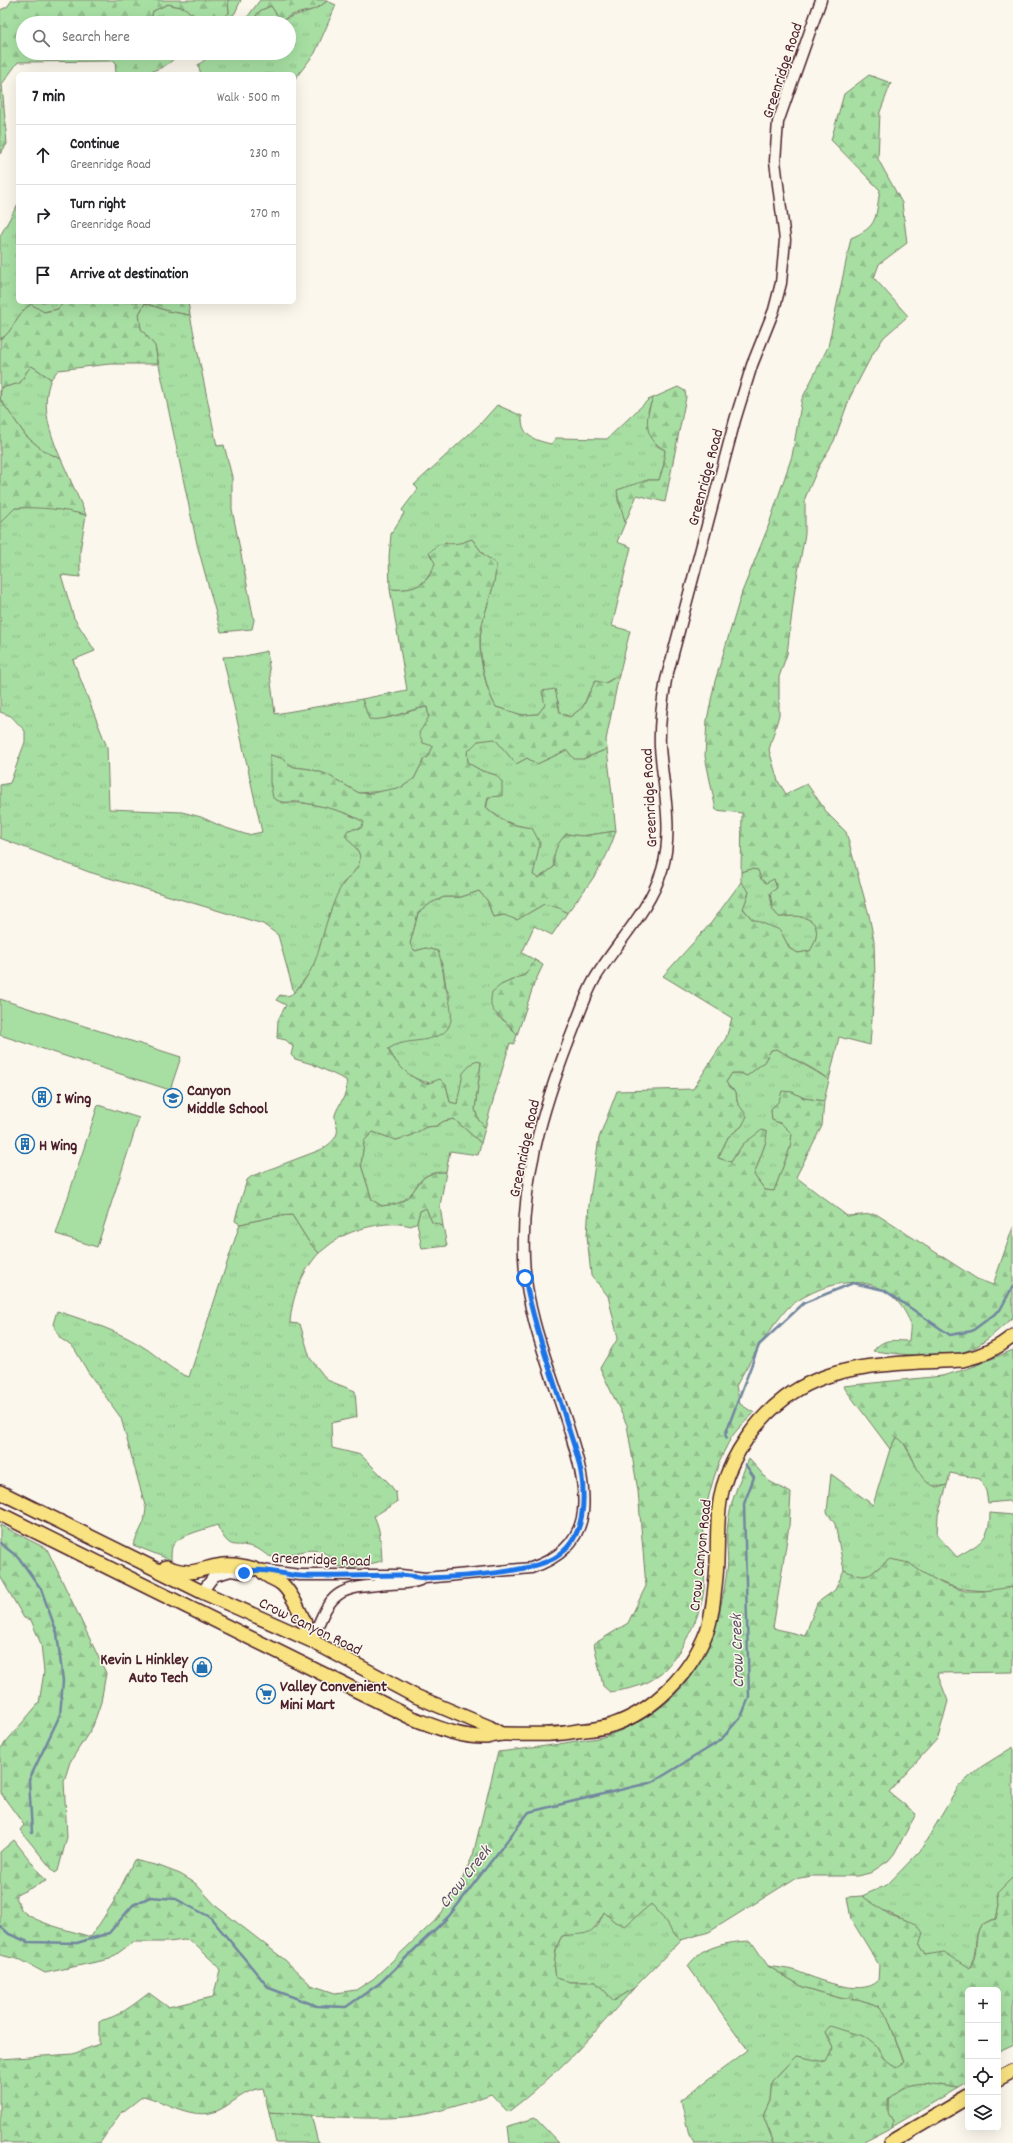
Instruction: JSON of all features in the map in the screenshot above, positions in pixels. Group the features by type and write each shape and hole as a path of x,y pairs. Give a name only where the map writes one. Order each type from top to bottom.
{"main road":[{"name":"Crow Canyon Road","path":"0,1514 396,1710 448,1732 467,1736 487,1737 501,1734 562,1734 611,1726 638,1714 670,1689 699,1647 711,1615 716,1575 718,1511 723,1487 734,1459 750,1434 784,1399 806,1384 846,1370 963,1360 978,1356 1001,1345 1013,1336"},
{"name":"Crow Canyon Road","path":"0,1492 202,1592 312,1642 413,1696 501,1734"},
{"path":"134,1558 182,1572 192,1573 223,1565 258,1570 270,1579 279,1582 286,1589 306,1627 312,1642"},
{"path":"194,1610 202,1592"},
{"path":"362,1668 363,1674 368,1680 388,1691 394,1699 396,1710 404,1705 411,1704 440,1714 469,1719"},
{"path":"1001,2077 1013,2071"},
{"path":"890,2143 965,2099"}],"street":[{"name":"Greenridge Road","path":"202,1592 214,1576 231,1571 244,1573 258,1570 300,1576 401,1575 425,1578 531,1568 547,1563 558,1556 573,1541 582,1514 584,1491 578,1458 536,1326 525,1278 524,1237 532,1164 544,1109 586,999 602,968 647,904 662,870 667,840 660,744 661,707 663,694 735,420 752,365 774,310 781,283 785,240 775,161 778,122 821,0"},
{"name":"Greenridge Road","path":"312,1642 328,1603 344,1590 357,1586 415,1582 425,1578"}],"green space":[{"path":"12,0 228,0 229,13 225,16 194,16 185,8 168,4 153,11 152,16 16,16 16,60 173,60 158,69 147,72 116,72 115,61 18,62 2,84 7,144 0,154 0,10 7,7"},
{"path":"228,0 241,0 232,16 213,16 229,13"},
{"path":"260,0 327,0 317,8 289,16 278,16 271,6 261,10 256,16 248,16"},
{"path":"327,1 336,5 315,53 296,77 296,72 200,72 198,65 205,60 296,60 296,16 293,16 322,5"},
{"path":"168,4 185,8 194,16 152,16 153,11"},
{"path":"271,6 278,16 256,16 261,10"},
{"path":"869,75 891,83 880,112 878,159 902,203 907,243 879,264 874,278 908,316 884,337 872,355 850,397 834,441 818,468 805,498 805,534 795,588 787,654 779,677 779,715 769,750 778,781 786,794 807,784 828,814 846,832 869,915 874,941 875,978 870,1045 839,1037 829,1080 817,1071 777,1049 771,1050 764,1062 747,1076 740,1073 732,1073 726,1082 729,1087 736,1092 737,1102 747,1116 742,1126 728,1137 718,1158 731,1162 743,1144 762,1130 767,1132 766,1141 754,1175 765,1190 774,1191 790,1148 792,1134 782,1124 772,1120 771,1109 779,1101 782,1091 792,1092 804,1098 824,1101 822,1126 796,1177 847,1216 876,1214 977,1279 993,1285 1013,1227 1013,1317 979,1345 966,1351 955,1354 920,1356 873,1351 885,1342 893,1340 909,1341 910,1323 898,1302 886,1292 873,1285 845,1283 830,1286 802,1298 788,1307 761,1344 736,1386 740,1404 754,1413 740,1426 728,1443 713,1480 705,1517 704,1588 702,1600 693,1627 677,1654 668,1666 658,1675 639,1686 610,1692 603,1686 594,1644 628,1623 646,1586 638,1491 627,1425 600,1368 618,1338 608,1296 591,1275 587,1236 589,1204 599,1138 617,1091 693,1089 726,1038 732,1018 663,976 711,923 741,882 749,892 743,909 752,919 780,930 790,949 798,953 810,951 815,940 816,930 815,925 812,922 798,916 779,917 773,910 770,893 777,888 774,879 766,883 761,879 758,870 751,869 741,872 742,813 716,810 705,756 707,720 715,681 742,592 767,530 792,456 802,399 828,347 851,238 867,229 874,220 876,214 880,190 831,140 844,94"},
{"path":"16,208 16,304 31,304 21,313 8,333 0,339 0,236"},
{"path":"31,304 62,304 58,309 43,312"},
{"path":"31,304 44,312 58,309 62,304 144,304 139,314 141,329 155,346 158,364 110,364 58,370 51,379 32,366 27,371 20,383 1,388 0,399 0,339 8,333 21,313"},
{"path":"144,304 148,304 168,311 190,315 217,446 224,445 232,477 232,509 254,620 252,629 221,632 197,544 155,346 141,329 139,314"},
{"path":"148,304 188,304 190,315 168,311"},
{"path":"32,366 51,379 46,399 46,409 53,440 61,459 44,451 26,436 0,399 1,388 20,383 27,371"},
{"path":"678,387 685,391 686,397 665,502 637,495 625,523 617,490 648,480 659,480 664,464 665,450 653,440 649,434 647,420 650,405 653,398"},
{"path":"653,398 648,411 657,446 665,450 664,464 659,480 648,480 618,490 618,501 623,511 625,523 617,542 631,547 612,626 630,631 619,675 589,692 583,707 570,717 560,713 558,701 545,705 538,714 522,715 496,707 483,670 480,639 496,572 496,564 483,554 472,539 458,544 445,542 432,571 421,584 413,588 390,589 389,557 391,534 404,513 402,510 418,489 414,485 481,423 497,405 522,416 522,423 526,433 534,439 551,444 556,438 607,439 648,400"},
{"path":"0,399 26,436 44,451 61,459 86,515 51,509 15,508 0,523"},
{"path":"36,507 62,509 86,515 80,551 80,577 61,575 74,618 95,651 73,660 107,747 109,809 182,812 201,817 223,827 248,835 262,832 223,657 245,656 267,651 275,714 362,699 369,718 376,719 391,717 427,707 434,746 428,757 424,759 414,779 402,787 386,791 359,793 326,774 310,769 294,767 281,758 270,755 281,803 303,803 324,806 345,813 364,822 361,828 349,830 345,835 357,849 360,856 359,864 352,875 343,883 330,913 314,967 294,993 278,935 263,924 89,872 0,838 0,785 10,783 25,742 25,731 11,716 0,712 0,523 15,508"},
{"path":"472,539 483,554 496,564 494,581 481,630 480,648 485,680 496,707 522,715 538,714 545,705 542,691 555,689 560,713 570,717 583,707 595,681 606,683 619,675 606,740 607,749 583,759 574,759 567,750 537,764 527,758 516,764 495,739 478,741 467,752 468,763 482,771 496,775 502,782 502,796 488,797 486,807 507,822 518,826 532,828 540,843 533,875 539,878 554,867 556,849 566,834 582,836 616,831 601,865 567,913 560,908 544,904 517,920 504,915 493,917 487,900 479,891 461,897 444,897 431,903 418,913 410,944 415,951 426,948 438,951 450,1007 451,1021 448,1028 443,1033 435,1037 405,1042 388,1049 395,1061 414,1078 426,1084 440,1079 446,1085 450,1102 457,1104 463,1073 474,1061 481,1062 475,1109 478,1119 485,1128 481,1143 454,1119 444,1121 436,1126 426,1127 410,1136 396,1140 373,1132 364,1141 361,1165 372,1200 382,1206 399,1203 408,1197 423,1178 428,1175 446,1172 440,1206 443,1226 432,1222 426,1208 420,1211 417,1222 411,1226 403,1224 384,1224 365,1228 339,1238 319,1253 309,1242 292,1215 277,1216 240,1224 235,1221 247,1180 252,1176 320,1150 327,1146 335,1138 337,1133 335,1115 345,1094 347,1085 346,1080 312,1064 295,1059 291,1055 293,1047 286,1040 277,1038 278,1020 286,1005 276,1000 280,995 286,996 294,993 307,977 312,968 336,897 342,886 357,869 360,862 360,855 345,835 348,830 361,828 364,822 349,814 333,809 299,802 283,802 273,798 270,782 270,755 281,758 294,767 310,769 326,774 359,793 372,793 402,787 414,779 424,759 428,757 433,746 423,743 419,733 429,717 427,707 383,719 369,719 362,699 407,690 390,589 412,588 424,582 429,577 435,563 429,553 440,544 461,543"},
{"path":"495,738 516,764 527,758 537,764 567,750 583,759 607,749 616,831 582,836 566,834 553,858 554,867 539,878 533,876 535,861 532,828 507,822 486,807 496,775 482,771 468,763 467,752 478,741"},
{"path":"751,869 759,870 761,879 774,879 777,888 770,893 773,910 779,917 801,917 807,919 815,925 816,935 810,951 798,953 790,949 780,931 752,919 743,908 749,892 741,882 741,872"},
{"path":"479,891 487,900 493,917 527,914 544,904 560,908 567,913 552,935 534,926 522,953 535,960 526,974 501,985 497,1016 506,1022 517,1035 514,1044 510,1043 485,1128 478,1119 475,1109 481,1062 460,1092 457,1104 450,1102 446,1085 418,1080 411,1076 399,1065 388,1048 402,1041 420,1040 450,997 446,987 442,961 426,948 415,951 410,944 418,913 431,903 444,897 461,897"},
{"path":"535,960 543,965 534,984 517,1035 492,1008 492,992 501,985 526,974"},
{"path":"0,999 181,1057 170,1090 0,1035"},
{"path":"777,1049 829,1080 824,1101 804,1098 792,1092 771,1109 772,1120 782,1124 792,1134 790,1148 774,1191 765,1190 754,1175 766,1141 743,1144 731,1162 718,1158 728,1137 742,1126 742,1110 737,1102 736,1092 729,1087 726,1082 732,1073 740,1073 747,1076 764,1062 771,1050"},
{"path":"98,1105 139,1118 97,1247 56,1234"},
{"path":"454,1119 481,1143 478,1155 450,1151 446,1172 435,1173 423,1178 408,1197 401,1202 382,1206 372,1200 361,1165 364,1141 373,1132 396,1140 410,1136 426,1127 436,1126 444,1121"},
{"path":"426,1208 432,1222 443,1226 447,1246 422,1249 417,1222 420,1211"},
{"path":"292,1215 309,1242 319,1253 307,1269 298,1286 290,1323 300,1324 310,1358 327,1380 355,1391 357,1417 331,1423 332,1448 361,1455 389,1483 396,1493 397,1502 374,1516 381,1543 382,1561 353,1568 336,1566 326,1554 314,1550 272,1557 250,1546 230,1544 222,1535 217,1525 179,1539 172,1547 171,1560 133,1545 144,1522 146,1509 121,1418 88,1372 74,1348 60,1338 53,1324 57,1311 127,1338 148,1350 183,1375 189,1377 240,1224 277,1216"},
{"path":"1013,1350 1013,1504 1008,1501 988,1503 986,1491 980,1479 950,1473 947,1485 936,1486 928,1483 922,1477 903,1442 896,1437 890,1449 843,1386 942,1376 967,1369"},
{"path":"896,1437 902,1440 923,1478 937,1488 947,1485 938,1515 937,1535 957,1557 977,1545 985,1536 988,1530 990,1513 1013,1515 1013,1587 985,1591 958,1588 933,1579 909,1563 879,1567 870,1575 858,1577 844,1570 835,1524 827,1512 831,1474 873,1505 890,1449"},
{"path":"749,1459 769,1481 791,1493 789,1526 773,1628 805,1636 817,1603 835,1590 844,1570 860,1576 865,1576 869,1575 890,1559 909,1563 943,1584 965,1591 984,1591 1013,1587 1013,1672 937,1673 948,1701 938,1738 889,1792 916,1814 894,1854 888,1861 870,1873 857,1876 812,1876 794,1879 709,1932 681,1940 651,1904 625,1926 615,1922 604,1912 595,1927 588,1933 562,1936 557,1946 555,1956 556,1978 570,1982 596,1982 614,2001 634,1988 559,2069 508,2112 491,2094 442,2110 408,2117 348,2118 269,2112 263,2088 250,2091 217,2111 198,2114 143,2096 120,2114 100,2143 0,2143 0,2059 73,2054 99,2044 99,2021 119,2014 149,1993 168,2007 213,1997 220,1971 218,1966 191,1941 184,1940 169,1942 133,1942 110,1959 45,1973 21,1960 0,1955 0,1852 14,1840 46,1881 16,1895 21,1909 26,1914 43,1922 91,1937 113,1903 134,1860 159,1866 180,1874 195,1883 217,1907 285,1960 311,1985 335,1993 356,1990 373,1979 439,1917 460,1884 473,1855 498,1752 603,1737 631,1725 656,1711 676,1694 692,1674 705,1652 715,1627 722,1600 727,1570 729,1514 737,1486"},
{"path":"0,1525 47,1549 106,1673 101,1702 93,1726 70,1762 64,1781 67,1837 58,1871 55,1873 20,1830 24,1825 0,1792 0,1749 39,1703 44,1672 41,1644 31,1620 24,1618 0,1576"},
{"path":"1013,1747 1013,1877 998,1892 999,1906 996,1919 987,1922 977,1933 972,1962 968,1969 925,1955 902,1919 878,1908 862,1896 887,1885 920,1851 959,1786 981,1767"},
{"path":"1013,1877 1013,2044 1001,2050 1001,1987 965,1987 965,2084 958,2088 921,2083 913,2084 897,2092 888,2099 888,2113 893,2121 892,2127 861,2143 774,2143 763,2115 770,2100 772,2081 796,2056 826,2062 833,2048 825,2032 830,2026 865,2037 876,2046 883,2058 896,2067 904,2062 888,2018 878,2006 858,1999 840,1998 803,1987 768,1966 793,1970 826,1982 850,1987 861,1988 870,1986 878,1981 879,1965 851,1919 847,1897 862,1896 890,1915 917,1924 923,1933 919,1945 925,1955 944,1952 969,1968 973,1961 976,1939 981,1927 987,1922 996,1919 999,1906 998,1892"},
{"path":"651,1904 681,1940 634,1988 614,2001 596,1982 570,1982 556,1978 555,1956 557,1946 562,1936 597,1927 604,1912 615,1922"},
{"path":"751,1941 768,1966 803,1987 840,1998 858,1999 878,2006 888,2018 904,2063 896,2068 883,2058 876,2046 825,2032 833,2048 826,2063 796,2056 772,2081 770,2100 763,2115 774,2143 694,2143 689,2135 681,2100 748,2050 688,1966 701,1954 716,1946"},
{"path":"920,2082 958,2088 892,2127 893,2121 888,2113 888,2099 901,2088"},
{"path":"269,2112 311,2114 318,2143 276,2143"},
{"path":"535,2118 559,2143 510,2143 508,2126"}],"waterway":[{"name":"Crow Creek","path":"727,1438 725,1435 759,1345 804,1303 853,1283 884,1290 950,1335 972,1331 1000,1310 1013,1286"},
{"name":"Crow Creek","path":"0,1926 9,1934 28,1942 77,1943 109,1933 133,1905 150,1897 176,1899 210,1917 269,1988 317,2006 346,2007 380,1983 449,1916 529,1812 653,1782 720,1741 742,1715 749,1697 744,1504 754,1477 745,1464"},
{"name":"Crow Creek","path":"0,1543 19,1558 41,1589 57,1633 63,1681 60,1715 29,1780 32,1833"}],"place":[{"name":"I Wing","path":"42,1097"},
{"name":"Canyon Middle School","path":"173,1098"},
{"name":"H Wing","path":"25,1144"},
{"name":"Kevin L Hinkley Auto Tech","path":"202,1667"},
{"name":"Valley Convenient Mini Mart","path":"266,1694"}],"route":[{"path":"244,1573 254,1569 300,1576 401,1575 425,1578 457,1576 531,1568 547,1563 566,1549 573,1541 581,1521 584,1491 578,1458 536,1326 525,1278"}]}
